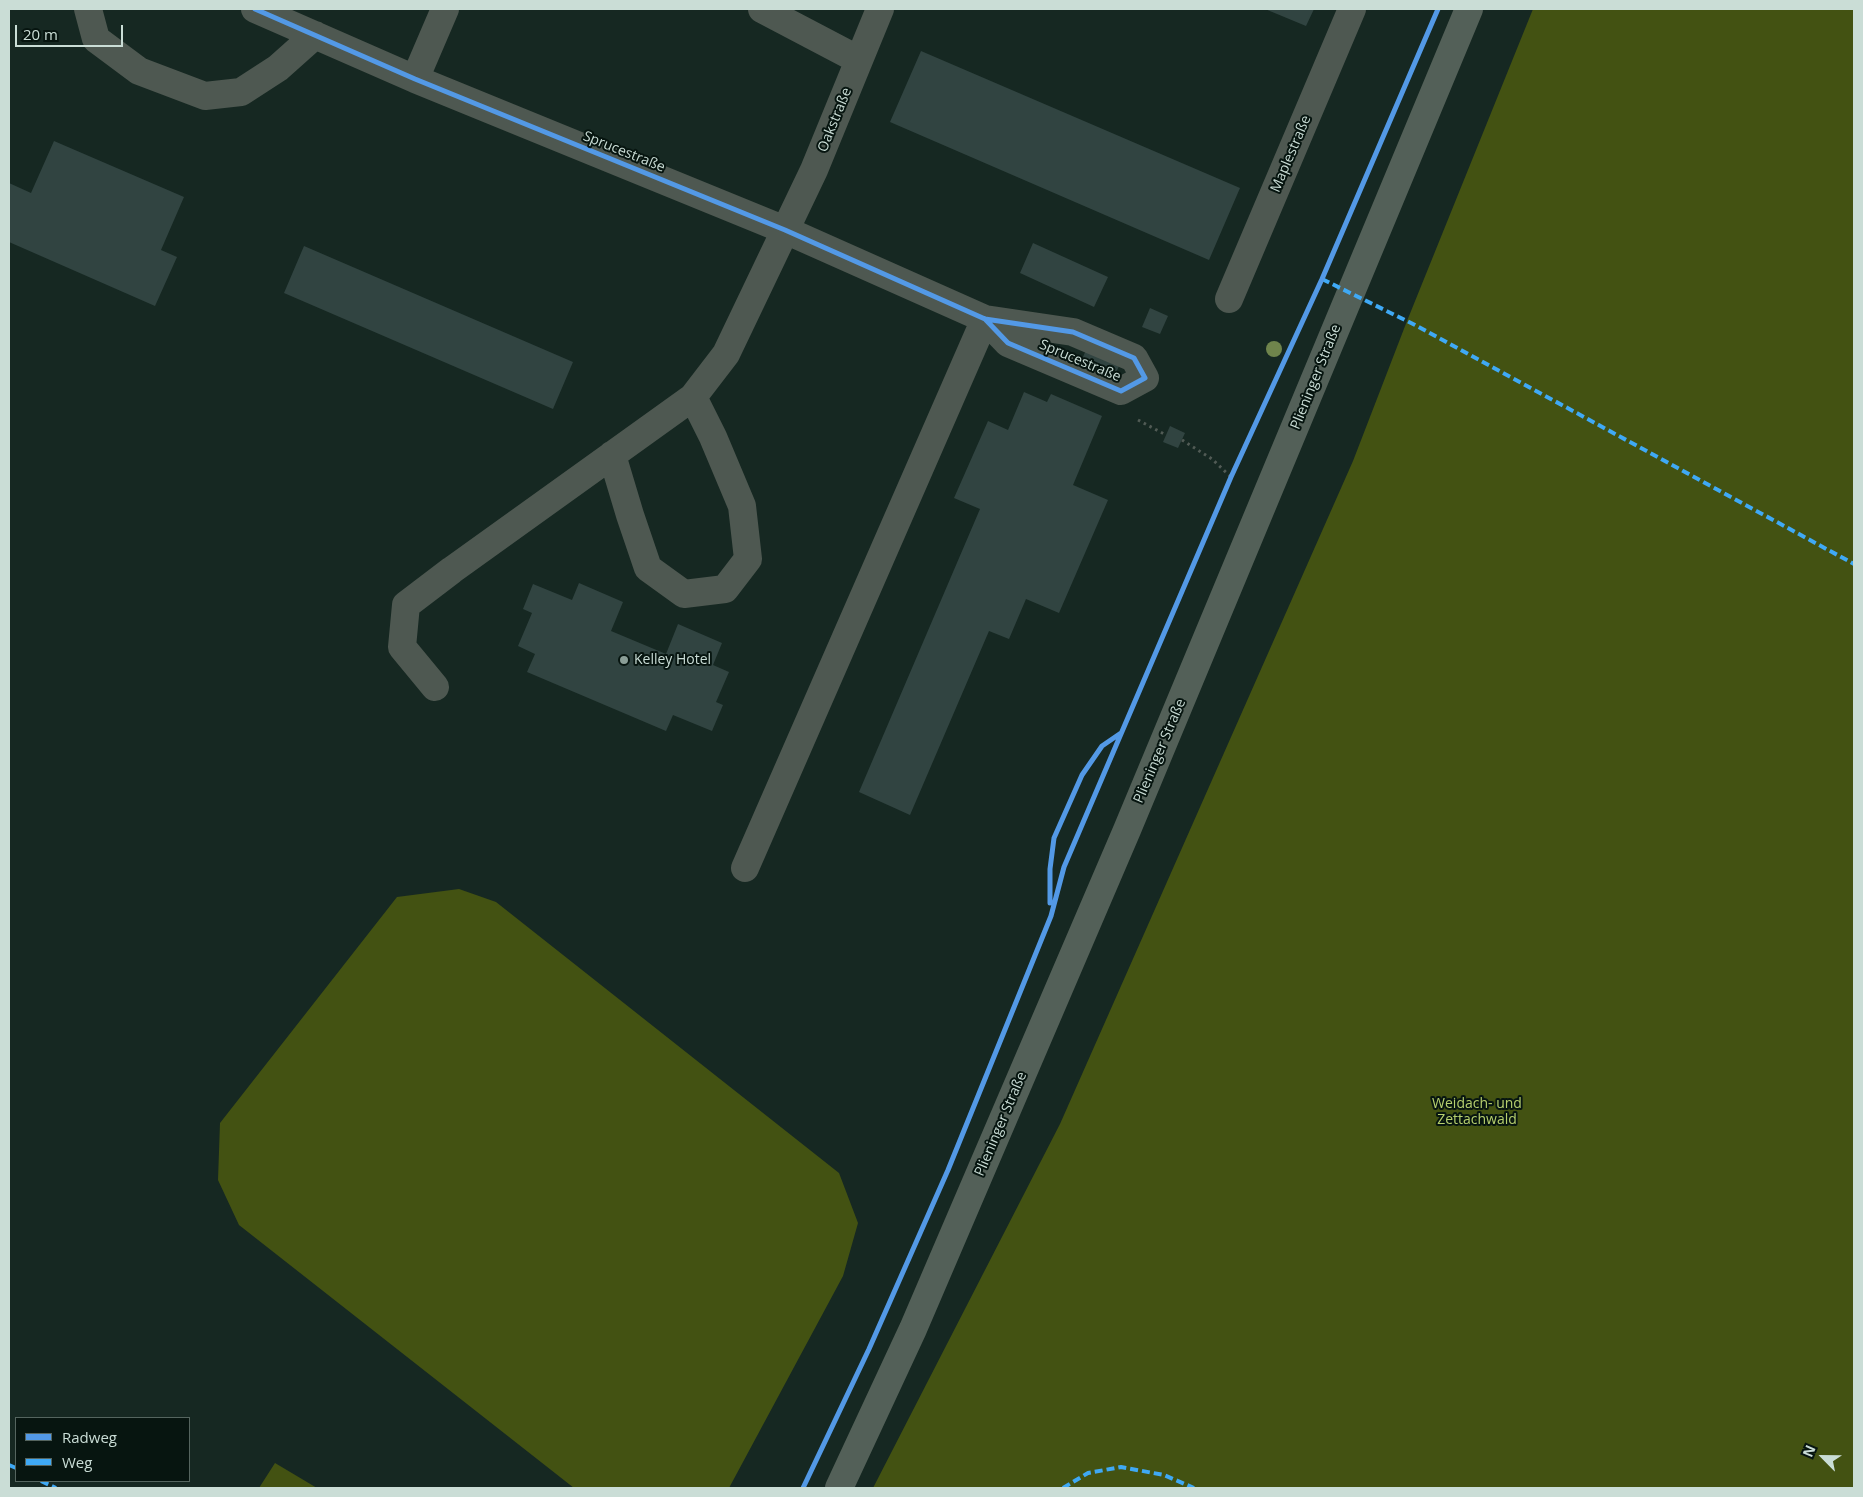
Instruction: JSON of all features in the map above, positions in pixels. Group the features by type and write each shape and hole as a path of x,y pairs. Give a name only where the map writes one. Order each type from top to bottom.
{"main road":[{"name":"Plieninger Straße","path":"839,1488 913,1329 1127,830 1469,9"}],"street":[{"path":"88,9 96,39 125,61 140,71 205,96 242,92 278,68 315,35"},
{"name":"Sprucestraße","path":"255,9 415,79 785,230 984,318 1073,332 1134,358 1145,378 1121,391 1008,343 984,318"},
{"path":"415,79 445,9"},
{"path":"762,9 859,60"},
{"name":"Oakstraße","path":"435,687 402,647 406,605 693,397 726,354 814,170 880,9"},
{"name":"Maplestraße","path":"1229,300 1352,9"},
{"path":"746,868 984,318"},
{"path":"612,455 648,568 684,594 724,589 748,559 742,506 713,437 693,397"}],"path":[{"path":"1182,440 1212,459 1231,477"}],"green space":[{"name":"Weidach- und Zettachwald","path":"1533,9 1854,9 1854,1488 873,1488 1060,1124 1353,461 1407,321"},
{"path":"459,889 496,902 839,1173 858,1223 843,1276 729,1488 574,1488 239,1225 218,1180 220,1123 397,897"},
{"path":"275,1463 317,1488 259,1488"}],"building":[{"path":"1265,9 1314,9 1306,26"},
{"path":"921,51 1240,188 1209,260 890,122"},
{"path":"54,141 184,197 161,250 177,257 155,306 9,242 9,183 31,193"},
{"path":"1033,243 1108,277 1094,307 1020,273"},
{"path":"304,246 573,362 553,409 284,293"},
{"path":"1150,308 1168,316 1160,334 1142,327"},
{"path":"1086,350 1120,364 1113,379 1080,364"},
{"path":"1024,392 1047,402 1051,394 1102,416 1073,485 1108,500 1059,613 1026,599 1009,639 989,631 910,815 859,792 980,509 954,498 988,421 1008,430"},
{"path":"1170,426 1185,433 1178,448 1163,442"},
{"name":"Kelley Hotel","path":"579,583 623,602 611,631 666,654 678,624 722,643 713,665 729,672 716,702 723,705 712,731 673,715 666,731 527,672 535,654 518,646 532,613 523,609 533,584 572,600"}],"marked path":[{"path":"1322,279 1415,325 1854,564"},
{"path":"9,1465 15,1468"},
{"path":"1063,1488 1088,1473 1121,1467 1164,1475 1194,1488"},
{"path":"43,1482 56,1488"}],"cycle path":[{"path":"255,9 415,79 785,230 985,319 1073,332 1134,358 1145,378 1121,391 1008,343 985,319"},
{"path":"803,1488 869,1349 948,1170 1051,916 1064,867 1231,477 1322,279 1438,9"},
{"path":"1050,903 1050,869 1054,838 1082,775 1102,746 1121,733"}],"place":[{"name":"Kelley Hotel","path":"624,660"}]}
